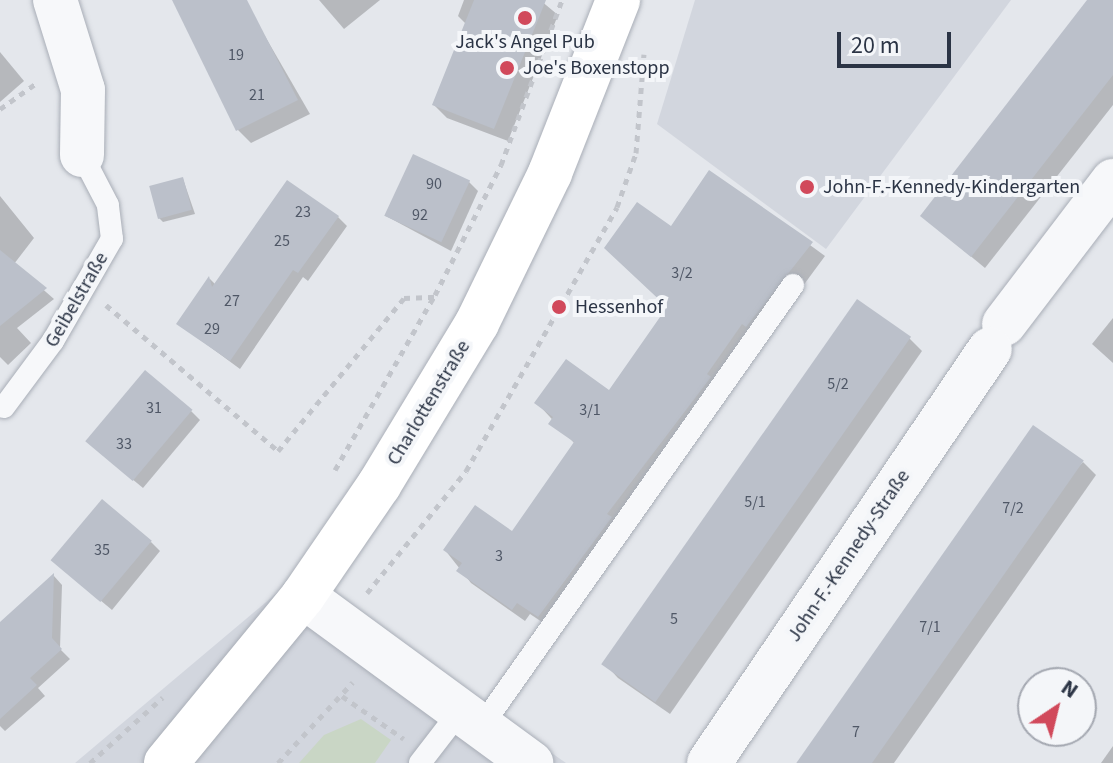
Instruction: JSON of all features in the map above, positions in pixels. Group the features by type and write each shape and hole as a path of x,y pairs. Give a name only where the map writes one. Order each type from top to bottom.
{"main road":[{"name":"Charlottenstraße","path":"166,763 303,596 379,485 477,323 550,173 618,0"}],"street":[{"name":"Geibelstraße","path":"55,0 83,90 82,155"},
{"name":"John-F.-Kennedy-Straße","path":"709,763 997,337 1113,181"},
{"path":"303,596 531,763"}],"lane":[{"name":"Geibelstraße","path":"4,407 86,290 112,239 113,222 82,155"},
{"path":"423,759 471,719 793,285"}],"path":[{"path":"329,479 435,295 501,165 562,0"},
{"path":"339,622 399,559 466,471 617,207 636,153 644,46"},
{"path":"86,290 278,451 404,298 435,295 477,323"},
{"path":"278,763 342,696 378,651"},
{"path":"90,763 172,689"},
{"path":"342,696 423,759"}],"shaded area":[{"name":"John-F.-Kennedy-Kindergarten","path":"695,0 1011,0 826,249 657,124"},
{"path":"297,576 566,763 75,763"}],"green space":[{"path":"361,719 391,740 375,763 299,763 324,735"}],"building":[{"path":"172,0 247,0 298,100 236,131"},
{"path":"474,0 546,0 494,129 432,105"},
{"path":"1087,0 1113,0 1113,75 971,257 920,216"},
{"path":"413,154 470,181 441,242 384,216"},
{"path":"709,170 813,242 746,327 742,324 707,374 711,377 607,514 612,517 538,617 517,603 512,610 456,571 462,563 443,550 475,505 512,531 574,442 548,424 553,417 534,403 566,359 609,390 667,307 604,248 637,202 671,226"},
{"path":"183,177 192,210 158,219 149,186"},
{"path":"287,180 339,216 298,273 293,270 230,361 176,324 209,276 212,287"},
{"path":"0,250 47,288 0,326"},
{"path":"857,299 911,337 655,702 601,664"},
{"path":"145,370 192,410 133,481 85,441"},
{"path":"1033,425 1084,461 872,763 796,763"},
{"path":"102,499 152,541 100,602 51,560"},
{"path":"54,573 52,638 62,649 30,678 37,685 0,719 0,622"}],"place":[{"name":"Jack's Angel Pub","path":"525,18"},
{"name":"Joe's Boxenstopp","path":"507,68"},
{"name":"John-F.-Kennedy-Kindergarten","path":"807,187"},
{"name":"Hessenhof","path":"559,307"}]}
